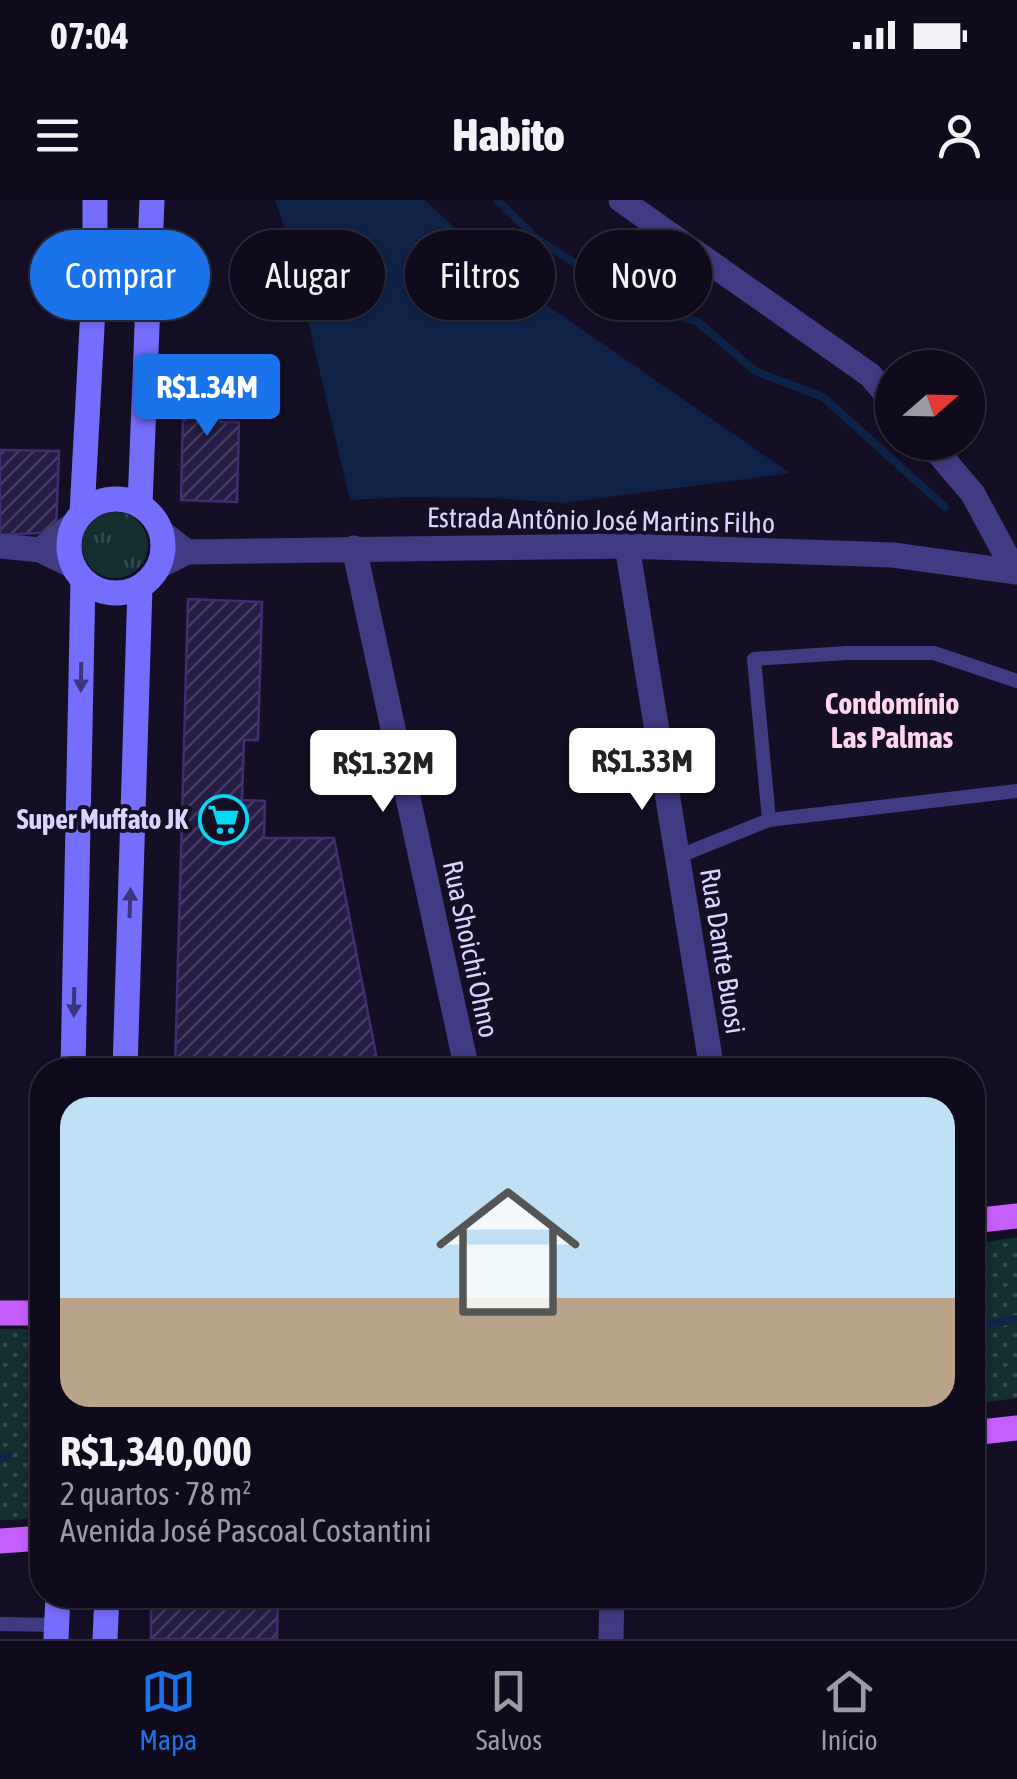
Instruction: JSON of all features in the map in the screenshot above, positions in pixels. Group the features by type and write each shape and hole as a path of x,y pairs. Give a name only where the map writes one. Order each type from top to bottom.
{"main road":[{"path":"78,518 94,504 110,498 140,505 154,517 161,532 162,555 151,578 140,588 125,593 95,589 78,573 69,552 69,537 78,518 95,271 95,200"},
{"path":"140,505 152,200"},
{"path":"72,1058 78,573"},
{"path":"125,1058 140,588"},
{"path":"985,1220 1017,1216"},
{"path":"0,1313 30,1313"},
{"path":"985,1432 1017,1428"},
{"path":"0,1541 30,1539"},
{"path":"105,1639 106,1608"}],"street":[{"path":"620,200 875,381"},
{"path":"944,460 973,494 1016,571"},
{"path":"40,550 78,518"},
{"path":"161,532 187,552"},
{"path":"0,546 40,550 78,573"},
{"name":"Estrada Antônio José Martins Filho","path":"159,566 187,552 626,546 893,555 1016,571"},
{"name":"Rua Dante Buosi","path":"626,546 710,1058"},
{"name":"Rua Shoichi Ohno","path":"354,548 464,1058"},
{"path":"611,1639 612,1608"}],"lane":[{"path":"769,820 754,659 934,653 1017,681"},
{"path":"677,857 769,820 1017,790"},
{"path":"0,1624 56,1632"}],"green space":[{"path":"115,512 139,521 148,545 139,569 115,578 91,569 82,545 91,521"},
{"path":"1017,1237 1017,1398 985,1402 985,1242"},
{"path":"0,1329 30,1329 30,1519 0,1520"}],"water":[{"path":"275,200 425,200 457,230 405,230 405,320 555,320 555,311 790,473 563,503 492,498 350,500 308,320 385,320 385,230 285,230"}],"building":[{"path":"193,357 217,357 220,422 239,422 237,502 181,500 184,370 193,370"},
{"path":"0,450 59,451 56,532 0,535"},
{"name":"Super Muffato JK","path":"188,599 262,602 258,740 244,740 242,800 265,801 264,838 334,838 377,1058 175,1058"},
{"path":"151,1608 278,1608 277,1639 151,1639"}],"waterway":[{"path":"497,200 536,238 636,303 698,322 755,371 823,397 945,507"},
{"path":"985,1325 1017,1319"},
{"path":"0,1457 7,1456"}],"place":[{"name":"Super Muffato JK","path":"223,819"}],"district":[{"name":"Condomínio Las Palmas","path":"892,721"}]}
